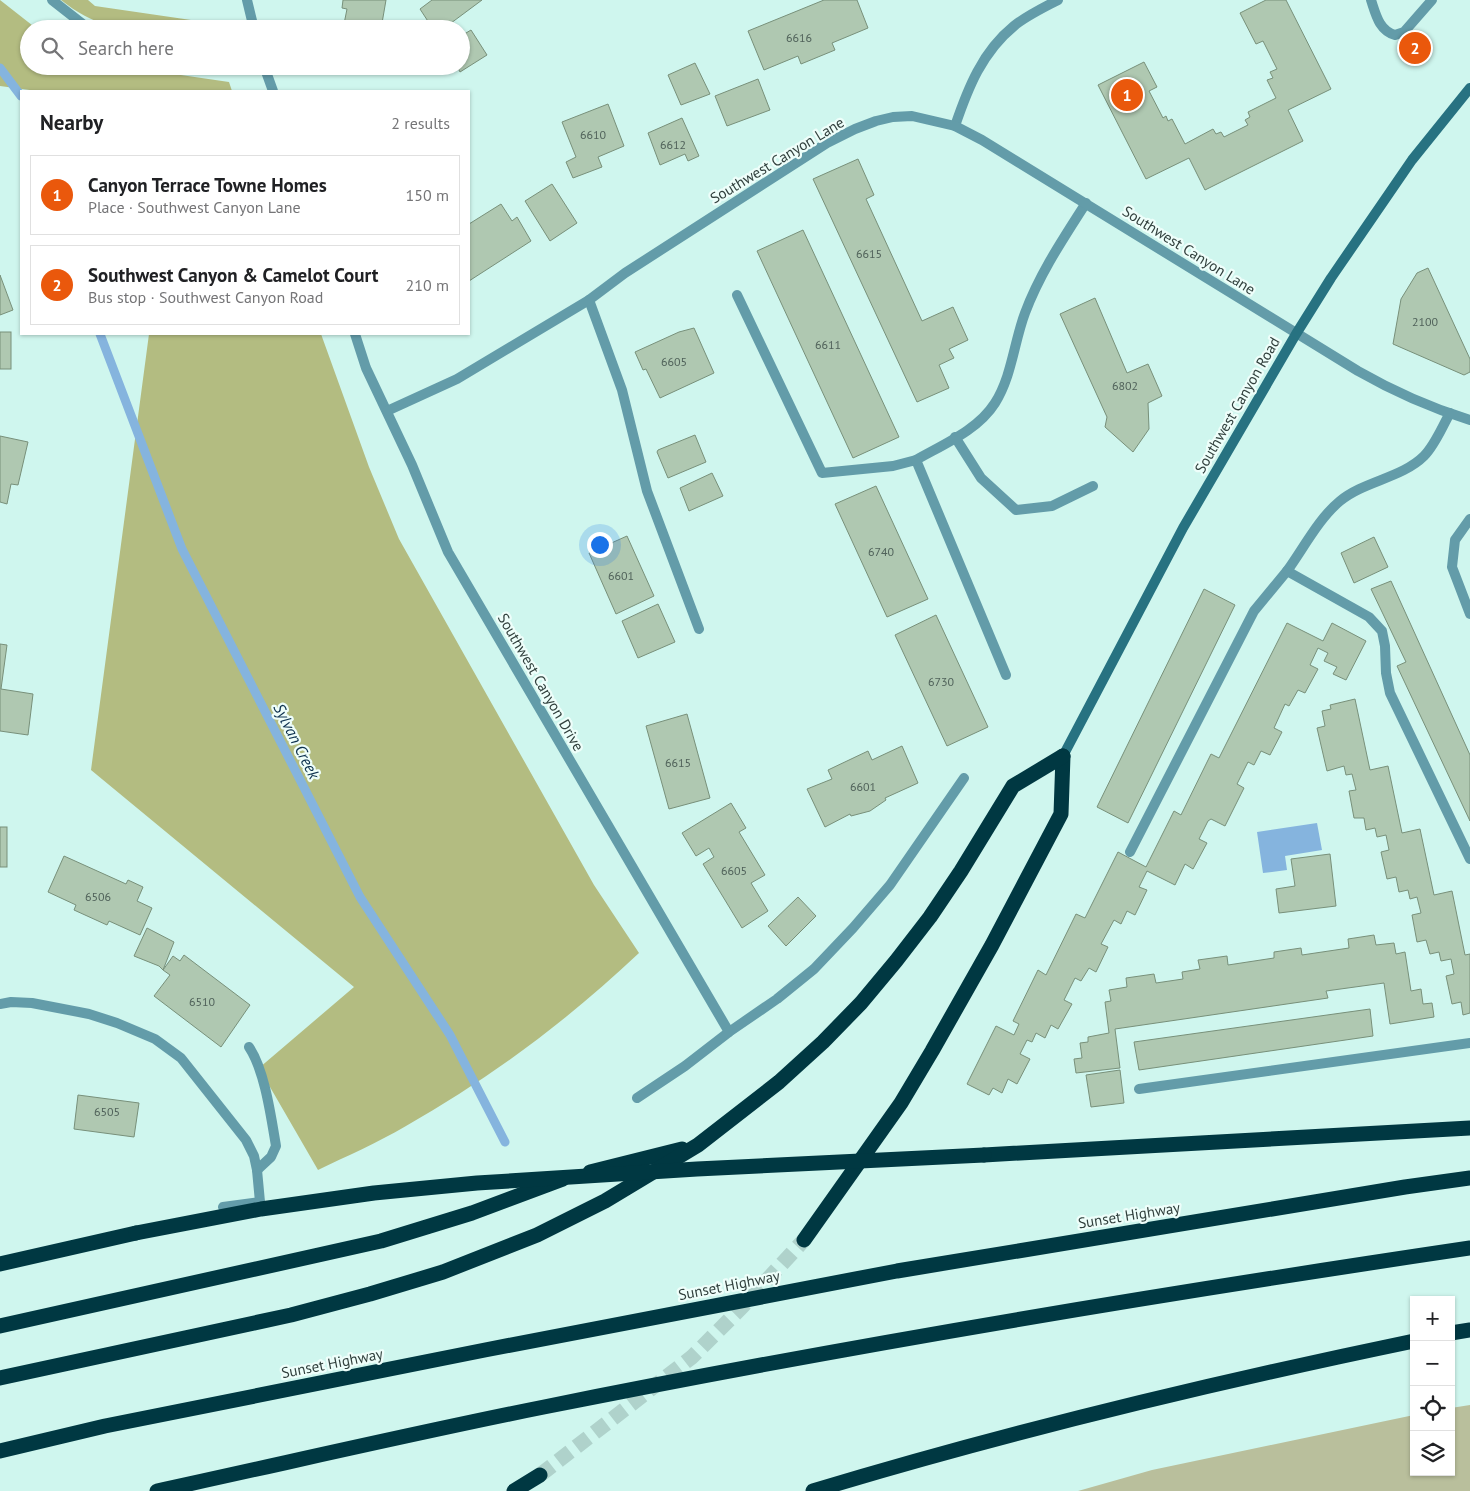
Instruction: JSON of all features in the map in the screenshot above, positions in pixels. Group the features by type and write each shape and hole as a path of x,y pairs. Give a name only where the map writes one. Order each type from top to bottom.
{"highway":[{"path":"0,1378 291,1315 370,1294 443,1272 537,1234 605,1201 698,1145 779,1082 822,1042 896,962 930,917 1013,786 1062,756"},
{"path":"804,1240 901,1103 992,945 1060,814 1062,756"},
{"path":"0,1264 136,1233 261,1209 374,1193 477,1183 1470,1128"},
{"path":"0,1326 381,1240 472,1214 570,1177 698,1145"},
{"name":"Sunset Highway","path":"0,1451 106,1426 310,1385 898,1271 1470,1178"},
{"path":"157,1491 543,1407 870,1345 1267,1278 1470,1248"},
{"path":"1455,1333 1470,1330"},
{"path":"813,1491 1071,1420 1296,1366 1410,1342"},
{"path":"514,1491 540,1475"}],"main road":[{"name":"Southwest Canyon Road","path":"1062,756 1183,528 1296,334 1331,278 1412,160 1470,88"}],"street":[{"path":"52,0 78,20"},
{"path":"247,0 252,20"},
{"path":"955,126 974,76 999,40 1015,25 1058,0"},
{"path":"1371,0 1377,20 1387,33 1395,35 1404,32 1432,0"},
{"path":"267,75 273,90"},
{"name":"Southwest Canyon Lane","path":"386,411 457,379 589,300 625,273 827,143 876,121 912,116 955,126 982,140 1364,375 1470,420"},
{"path":"737,295 822,473 893,466 916,460 974,426 995,402 1008,372 1025,313 1049,262 1086,204"},
{"path":"589,300 622,390 647,491 699,629"},
{"name":"Southwest Canyon Drive","path":"355,335 366,368 412,465 448,552 729,1032"},
{"path":"1130,852 1254,611 1287,571 1324,516 1341,500 1362,488 1413,465 1430,448 1450,413"},
{"path":"955,437 981,478 1016,510 1052,506 1094,486"},
{"path":"916,460 1006,675"},
{"path":"1470,520 1456,540 1452,566 1470,614"},
{"path":"1287,571 1369,617 1382,632 1386,646 1386,674 1390,693 1470,859"},
{"path":"637,1098 685,1066 729,1032 777,999 814,969 890,885 964,778"},
{"path":"0,1004 11,1002 32,1003 72,1010 117,1023 155,1039 180,1058 246,1140 254,1156 260,1202 223,1208"},
{"path":"1140,1089 1470,1043"},
{"path":"249,1047 256,1058 261,1075 276,1146 271,1157 257,1170"}],"green space":[{"path":"0,0 26,20 20,20 20,75 181,75 229,82 232,90 30,90 0,86"},
{"path":"61,0 88,0 95,6 191,20 93,20 77,12"},
{"path":"149,335 321,335 369,467 399,539 594,885 639,953 585,1002 498,1068 438,1108 395,1132 318,1170 259,1068 354,987 91,770"},
{"path":"1470,1405 1470,1491 1078,1491 1152,1470 1410,1416 1410,1476 1455,1476 1455,1407"}],"water":[{"path":"1317,823 1322,850 1285,856 1287,870 1263,873 1257,832"}],"building":[{"path":"343,0 386,0 383,20 345,20 347,9 342,8"},
{"path":"432,0 482,0 455,20 427,20 420,9"},
{"path":"824,0 857,0 868,28 832,43 835,50 801,64 798,56 764,70 748,31"},
{"path":"1266,0 1286,0 1331,89 1288,110 1303,141 1205,190 1189,158 1146,179 1098,85 1144,62 1157,87 1149,91 1163,118 1166,116 1168,121 1172,119 1185,144 1213,129 1216,134 1221,132 1224,137 1248,125 1245,120 1250,117 1248,112 1276,98 1267,80 1273,78 1270,72 1277,69 1263,41 1256,44 1240,13"},
{"path":"470,31 487,55 470,66"},
{"path":"695,63 710,94 681,105 668,75"},
{"path":"758,79 770,110 727,126 715,96"},
{"path":"608,104 624,146 598,157 602,167 573,178 566,162 576,157 562,122"},
{"path":"682,118 699,156 688,161 685,154 660,165 648,133"},
{"path":"858,159 874,195 866,199 922,321 953,307 968,340 949,349 954,358 939,365 949,388 917,402 813,179"},
{"path":"552,184 577,223 550,241 525,201"},
{"path":"501,204 512,221 517,217 531,241 470,280 470,223"},
{"path":"803,230 899,437 853,458 757,251"},
{"path":"1428,268 1470,359 1470,372 1464,375 1393,344 1401,299 1417,273"},
{"path":"0,275 13,310 0,315"},
{"path":"1095,298 1127,373 1148,364 1162,396 1148,403 1149,429 1133,452 1105,427 1107,417 1060,314"},
{"path":"694,328 714,373 660,398 646,369 643,370 635,352 679,332"},
{"path":"0,332 11,332 11,369 0,369"},
{"path":"695,435 706,462 668,478 657,452 658,450"},
{"path":"0,436 28,442 18,485 11,484 7,504 0,502"},
{"path":"712,473 723,496 689,511 680,488"},
{"path":"876,486 928,599 887,617 835,504"},
{"path":"627,536 654,596 616,614 589,553"},
{"path":"1374,537 1388,567 1354,583 1341,553"},
{"path":"1391,581 1470,755 1470,821 1397,666 1406,662 1371,589"},
{"path":"1204,589 1235,605 1128,823 1097,807"},
{"path":"658,604 675,642 638,658 622,621"},
{"path":"936,615 988,727 947,746 895,635"},
{"path":"1287,623 1323,641 1332,623 1366,641 1346,680 1333,674 1337,667 1324,661 1328,653 1318,648 1310,665 1318,669 1305,693 1298,690 1289,706 1285,704 1274,728 1282,732 1270,755 1261,751 1254,765 1248,762 1237,784 1244,788 1225,826 1211,819 1208,821 1199,839 1207,843 1193,869 1185,864 1175,885 1147,871 1139,887 1147,890 1135,915 1127,911 1121,924 1114,920 1101,944 1108,947 1096,972 1089,968 1081,981 1075,978 1064,1000 1072,1004 1058,1029 1051,1025 1045,1038 1036,1033 1032,1042 1027,1040 1020,1054 1030,1059 1017,1084 1008,1079 1002,1093 993,1088 989,1095 967,1084 996,1026 1014,1035 1019,1024 1013,1021 1038,970 1046,975 1076,914 1085,918 1118,852 1146,867 1174,811 1181,815 1211,754 1219,758"},
{"path":"0,644 7,645 1,689 33,694 28,735 0,731"},
{"path":"1355,699 1370,770 1388,766 1402,833 1420,829 1434,895 1452,891 1465,955 1470,954 1470,1013 1463,1015 1461,1002 1452,1004 1446,976 1454,974 1451,959 1441,961 1439,952 1430,954 1426,940 1417,942 1412,915 1421,913 1417,897 1410,899 1408,890 1399,892 1396,877 1387,879 1381,852 1389,850 1386,835 1377,837 1375,828 1366,830 1364,818 1354,818 1349,791 1356,790 1352,774 1346,775 1344,766 1327,771 1317,728 1325,726 1322,711 1331,709 1330,705"},
{"path":"687,714 710,798 669,809 646,726"},
{"path":"902,746 918,783 885,798 886,800 870,811 851,816 850,814 825,827 807,789 832,779 828,770 868,751 872,760"},
{"path":"731,803 746,828 739,832 765,875 751,883 768,911 742,928 703,864 714,857 709,848 696,856 682,833"},
{"path":"0,827 7,827 7,867 0,867"},
{"path":"1330,854 1336,906 1279,913 1276,889 1295,886 1291,859"},
{"path":"64,856 126,884 128,880 143,887 137,901 152,908 140,935 109,921 107,925 74,910 76,905 48,892"},
{"path":"798,897 816,916 786,946 768,926"},
{"path":"147,928 174,942 163,970 159,966 134,956"},
{"path":"1374,935 1376,945 1394,943 1396,954 1405,952 1411,991 1421,989 1423,1004 1432,1003 1434,1017 1390,1024 1384,983 1326,991 1328,998 1115,1029 1120,1068 1076,1073 1074,1059 1082,1058 1080,1043 1088,1042 1088,1037 1109,1033 1105,1002 1111,1001 1109,990 1127,987 1126,978 1154,974 1156,983 1183,979 1182,972 1200,969 1198,960 1227,956 1228,965 1274,958 1274,952 1301,948 1302,955 1349,948 1348,939"},
{"path":"184,955 250,1005 221,1047 154,996 170,975 163,970 173,956 180,961"},
{"path":"1370,1009 1373,1036 1139,1070 1134,1042"},
{"path":"1120,1070 1124,1103 1091,1107 1086,1075"},
{"path":"78,1095 139,1103 134,1137 74,1129"}],"waterway":[{"name":"Sylvan Creek","path":"0,68 20,95"},
{"name":"Sylvan Creek","path":"100,335 182,549 360,897 450,1035 505,1142"}],"tunnel":[{"path":"540,1475 692,1357 742,1307 804,1240"}],"place":[{"name":"Southwest Canyon & Camelot Court","path":"1415,48"},
{"name":"Canyon Terrace Towne Homes","path":"1127,95"}]}
